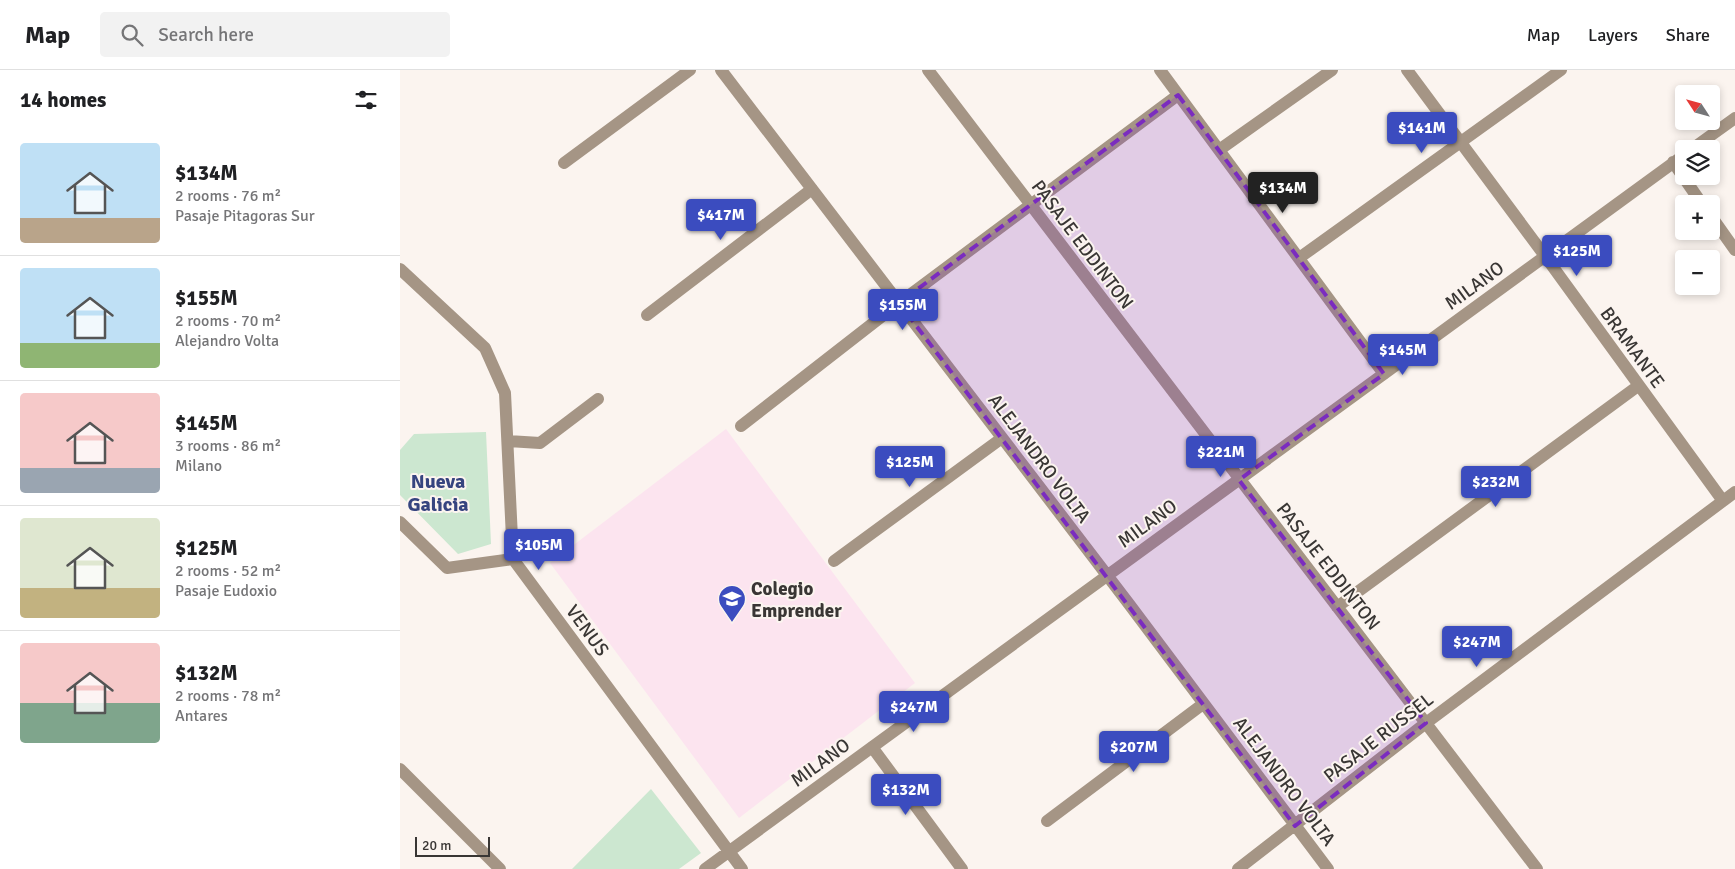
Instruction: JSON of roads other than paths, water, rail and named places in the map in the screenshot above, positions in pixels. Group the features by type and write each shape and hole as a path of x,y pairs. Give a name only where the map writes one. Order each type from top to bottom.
{"street":[{"path":"564,163 690,70"},
{"name":"ALEJANDRO VOLTA","path":"721,70 1328,869"},
{"name":"PASAJE EDDINTON","path":"928,70 1537,869"},
{"path":"1160,70 1384,374"},
{"path":"1219,150 1332,70"},
{"name":"BRAMANTE","path":"1406,70 1545,256 1722,501"},
{"path":"1299,258 1561,70"},
{"path":"741,426 899,303 1178,95"},
{"path":"1704,140 1735,118"},
{"path":"1673,162 1696,195"},
{"name":"MILANO","path":"705,869 1673,162"},
{"path":"647,315 812,188"},
{"path":"1720,229 1735,250"},
{"path":"400,269 486,348 505,393 513,559 447,568 400,522"},
{"path":"1338,607 1638,386"},
{"path":"508,441 540,443 598,399"},
{"path":"834,561 1002,438"},
{"name":"PASAJE RUSSEL","path":"1238,869 1426,723 1735,492"},
{"name":"VENUS","path":"513,559 742,869"},
{"path":"1048,821 1203,704"},
{"path":"872,747 962,869"},
{"path":"400,769 500,869"}],"place":[{"name":"Colegio Emprender","path":"732,623"}],"district":[{"name":"Nueva Galicia","path":"438,492"}]}
